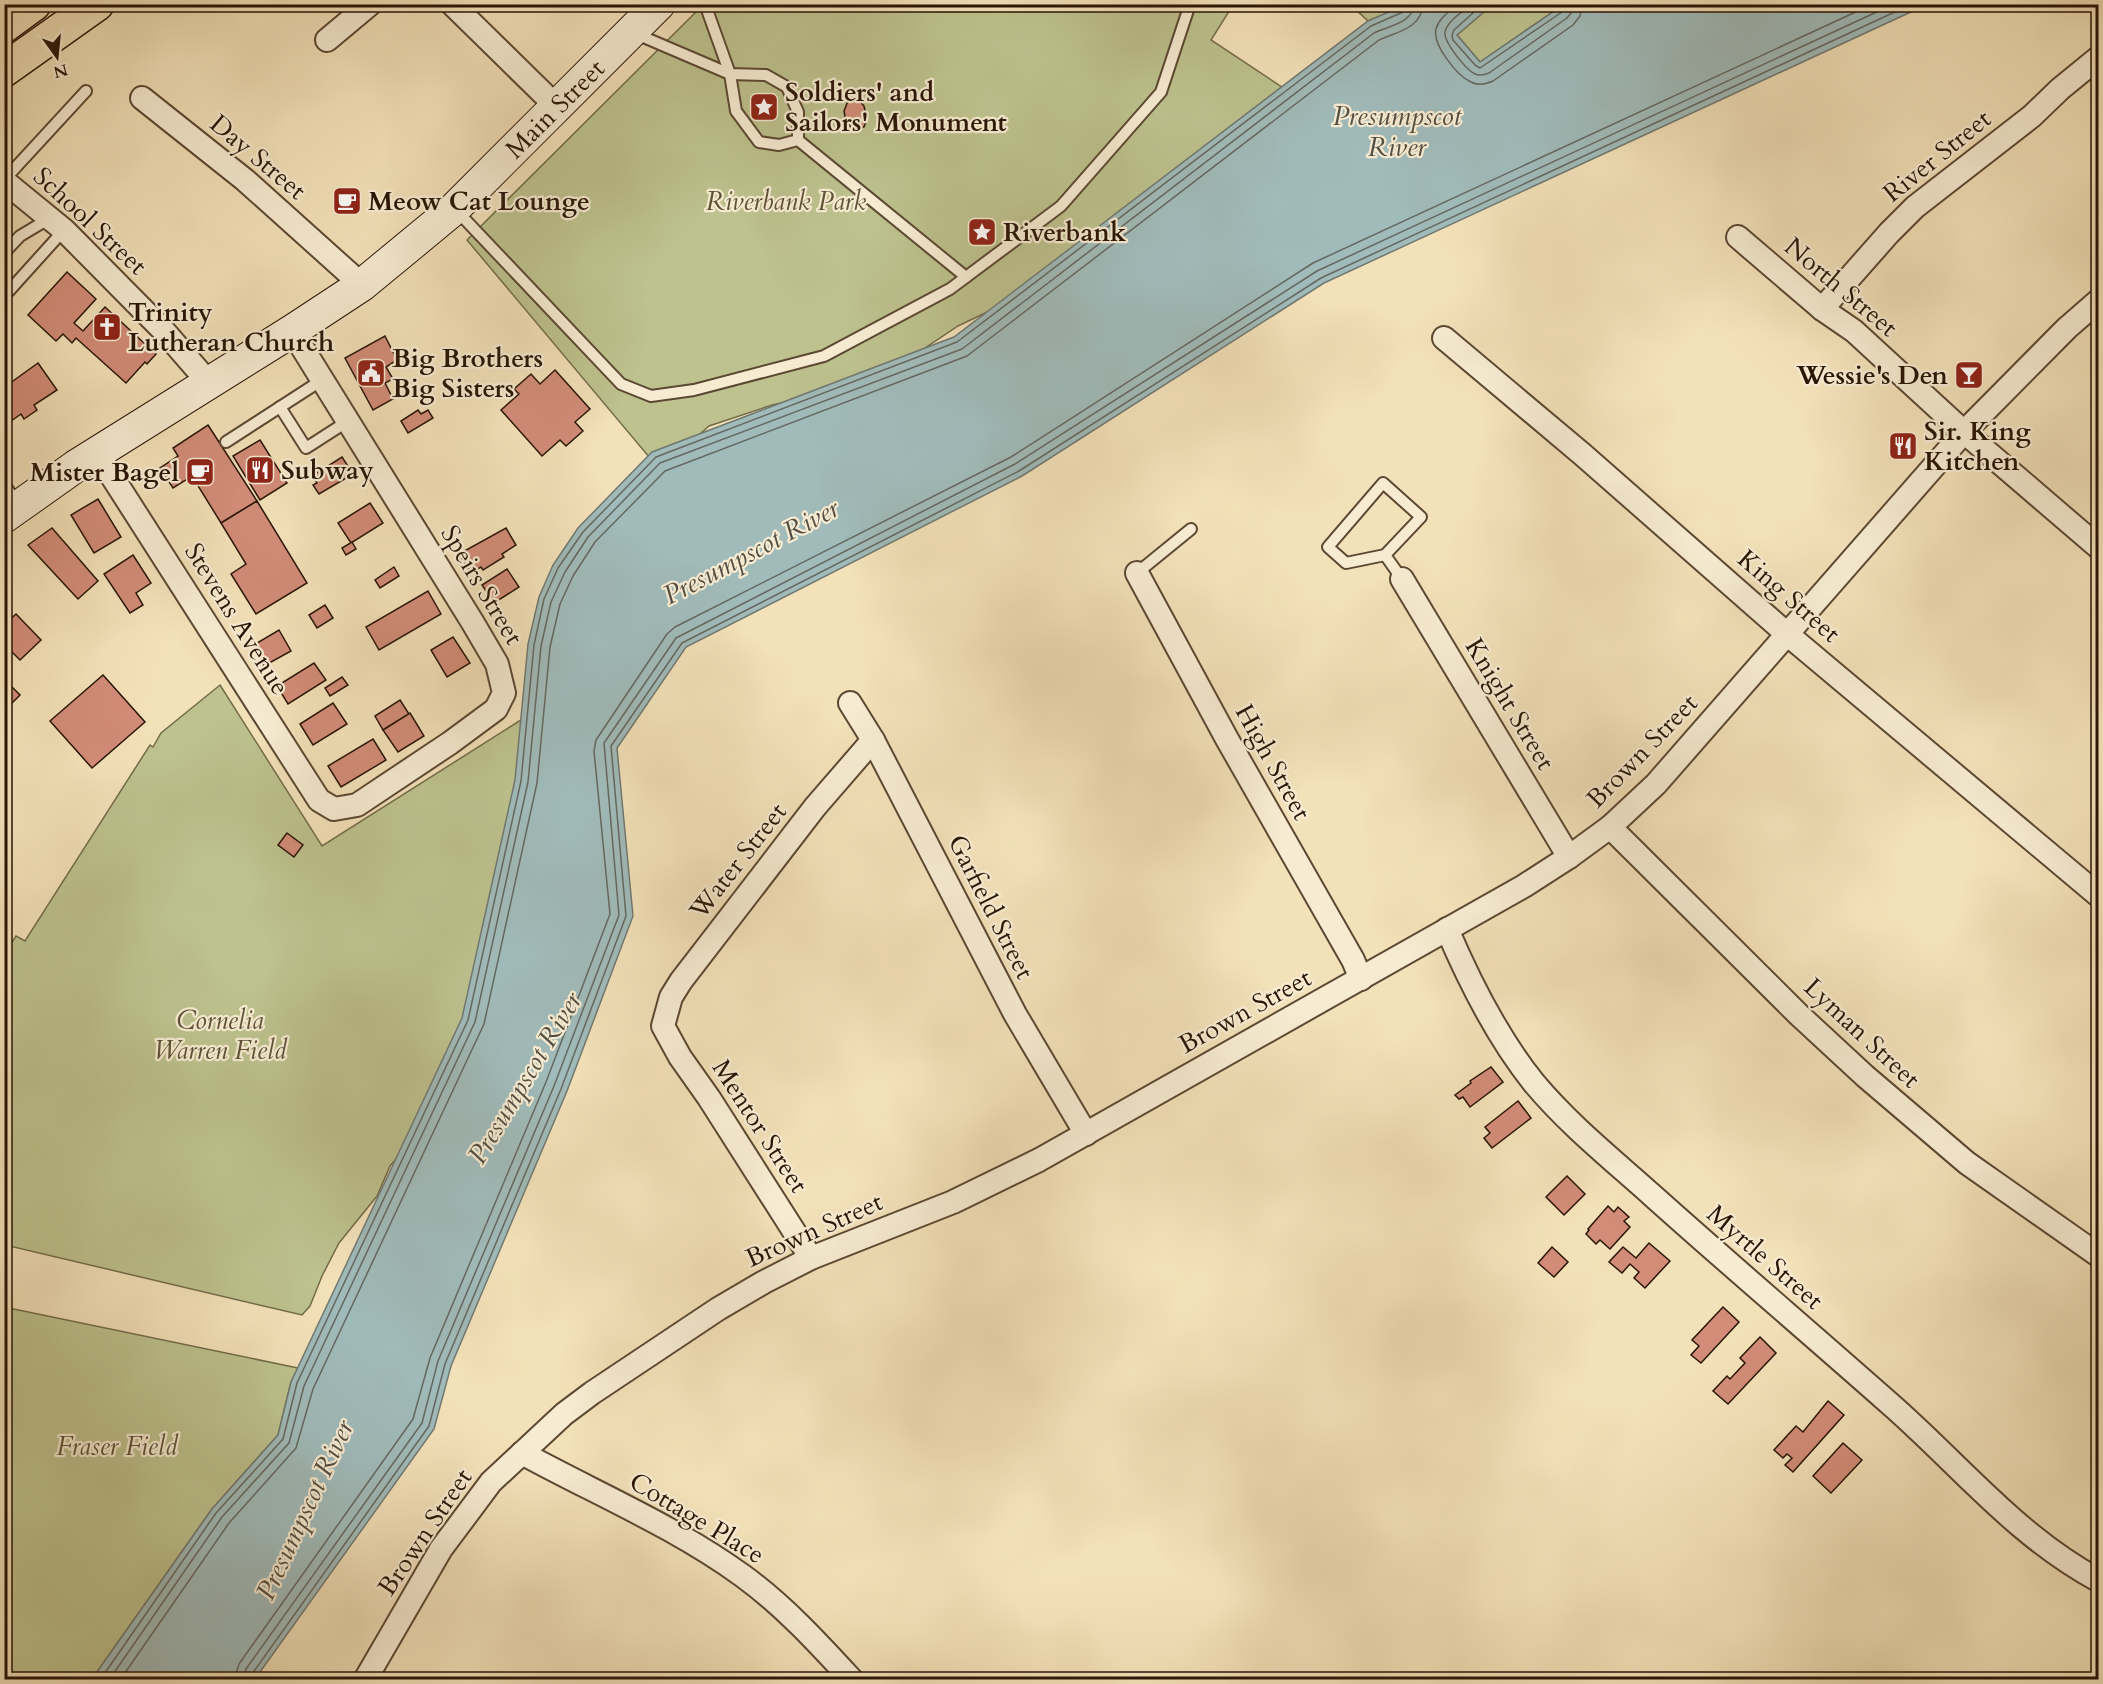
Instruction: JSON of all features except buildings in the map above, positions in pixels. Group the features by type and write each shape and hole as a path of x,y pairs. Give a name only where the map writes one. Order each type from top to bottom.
{"highway":[{"path":"4,26 34,4"},
{"path":"4,70 97,4"}],"main road":[{"name":"Main Street","path":"10,502 97,453 362,285 454,209 659,4"}],"street":[{"path":"327,40 370,4"},
{"path":"452,4 557,107"},
{"name":"River Street","path":"1822,309 1915,207 2032,117 2060,89 2098,58"},
{"name":"Day Street","path":"142,98 245,180 362,285"},
{"name":"School Street","path":"4,180 57,224 155,322 209,383"},
{"name":"North Street","path":"1738,237 1822,309 1854,331 1964,432 2098,547"},
{"name":"Brown Street","path":"365,1680 441,1549 491,1482 564,1414 592,1392 718,1309 764,1282 811,1258 952,1202 1086,1134 1524,886 1610,828 1656,784 1964,432 2067,328 2098,301"},
{"name":"Speirs Street","path":"291,331 497,664 504,693 496,709 450,743 357,805 334,809"},
{"name":"King Street","path":"1444,338 1591,461 1787,634 2098,895"},
{"name":"Stevens Avenue","path":"97,453 305,780 319,800 334,809"},
{"name":"High Street","path":"1137,573 1227,740 1353,960 1361,979"},
{"name":"Knight Street","path":"1402,579 1569,857"},
{"name":"Garfield Street","path":"850,703 873,740 1015,1014 1086,1134"},
{"name":"Water Street","path":"663,1026 671,997 681,981 815,807 873,740"},
{"name":"Lyman Street","path":"1610,828 1799,1015 1882,1091 1967,1163 2098,1255"},
{"name":"Myrtle Street","path":"1447,929 1482,1004 1507,1045 1535,1084 1583,1133 1890,1404 1988,1497 2047,1548 2098,1580"},
{"name":"Mentor Street","path":"663,1026 680,1057 709,1098 811,1258"},
{"name":"Cottage Place","path":"522,1453 708,1552 743,1576 778,1604 852,1680"}],"lane":[{"path":"705,4 730,74 736,111 759,142 779,145 798,140"},
{"path":"454,209 621,384 651,396 694,390 824,356 950,289 1061,206 1161,92 1190,4"},
{"path":"631,32 730,74 766,75 787,87 798,112 798,140"},
{"path":"4,180 86,91"},
{"path":"798,140 966,276"},
{"path":"4,253 20,236 57,224"},
{"path":"9,291 57,224"},
{"path":"226,442 322,380"},
{"path":"280,407 306,448 348,421"},
{"path":"1383,483 1421,517 1385,555 1346,563 1328,547 1383,483"},
{"path":"1137,573 1191,529"},
{"path":"1385,555 1402,579"}],"green space":[{"name":"Riverbank Park","path":"703,5 1233,5 1211,40 1294,95 1004,304 958,326 913,356 844,390 772,405 709,426 660,470 467,240"},
{"path":"1351,5 1407,5 1368,21"},
{"path":"1492,5 1563,5 1480,62 1457,35"},
{"name":"Cornelia Warren Field","path":"220,685 322,846 524,718 509,930 377,1196 339,1243 310,1306 302,1315 5,1245 5,953 16,936 25,941 150,745 153,747 161,733"},
{"name":"Fraser Field","path":"4,1307 298,1368 291,1382 278,1435 212,1509 92,1679 5,1679"}],"water":[{"name":"Presumpscot River","path":"1407,4 1492,5 1457,35 1480,62 1563,5 1926,5 1324,283 1022,476 686,647 617,748 633,916 567,1091 451,1366 434,1429 255,1679 92,1679 212,1509 278,1435 291,1382 462,1018 515,780 528,644 539,597 553,565 578,528 652,452 954,337 1368,21"}],"place":[{"name":"Soldiers' and Sailors' Monument","path":"764,107"},
{"name":"Meow Cat Lounge","path":"347,201"},
{"name":"Riverbank","path":"982,232"},
{"name":"Trinity Lutheran Church","path":"107,327"},
{"name":"Big Brothers Big Sisters","path":"371,373"},
{"name":"Wessie's Den","path":"1969,375"},
{"name":"Sir. King Kitchen","path":"1903,446"},
{"name":"Subway","path":"260,470"},
{"name":"Mister Bagel","path":"200,472"}]}
